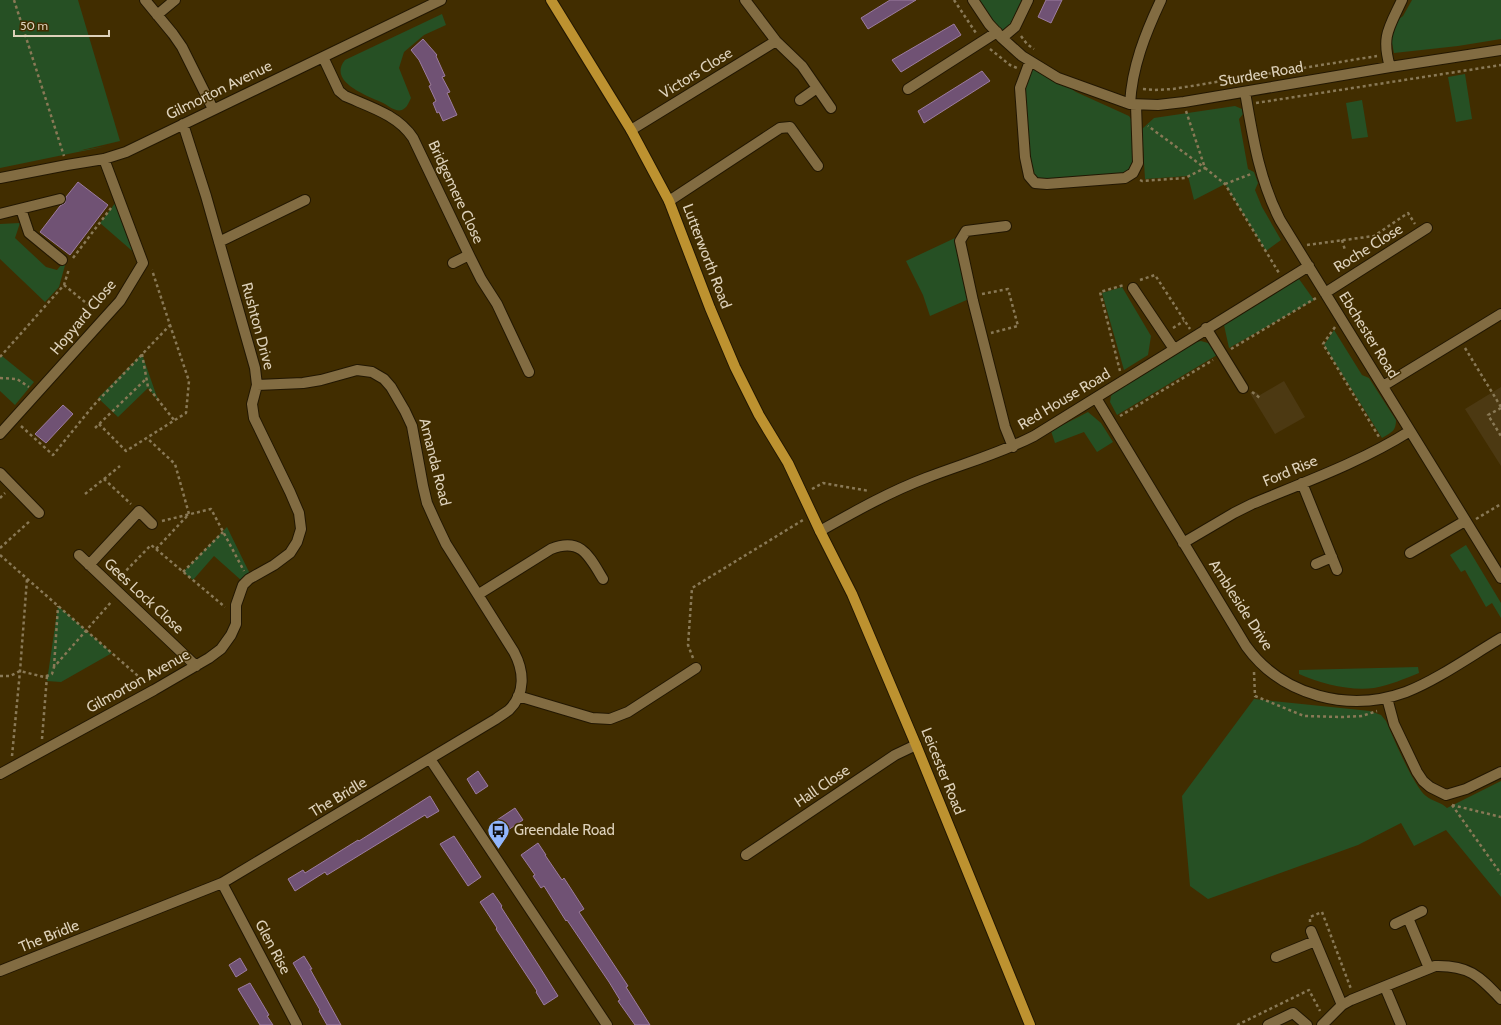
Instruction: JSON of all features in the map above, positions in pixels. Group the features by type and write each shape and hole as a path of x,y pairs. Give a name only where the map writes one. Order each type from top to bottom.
{"main road":[{"name":"Lutterworth Road","path":"551,0 631,130 669,201 710,308 735,367 758,415 788,463 820,531"},
{"name":"Leicester Road","path":"820,531 852,594 916,745 1030,1025"}],"street":[{"path":"145,0 182,47 213,109"},
{"path":"157,15 176,0"},
{"name":"Gilmorton Avenue","path":"0,178 104,159 126,152 441,0"},
{"path":"745,0 776,41 802,66 831,108"},
{"name":"Sturdee Road","path":"973,0 989,24 1022,56 1058,78 1133,104 1185,107 1246,92 1390,67 1501,50"},
{"path":"908,89 982,42 1014,27 1028,0"},
{"path":"1030,61 1027,73 1020,88 1025,157 1028,176 1035,182 1047,184 1125,178 1133,173 1138,163 1137,118 1131,88 1137,59 1144,37 1161,0"},
{"path":"1390,67 1386,54 1385,40 1388,28 1402,0"},
{"name":"Victors Close","path":"631,130 776,41"},
{"name":"Bridgemere Close","path":"323,57 339,91 346,96 394,118 407,129 413,138 469,255 481,279 497,304 529,372"},
{"path":"800,100 817,88"},
{"name":"Ebchester Road","path":"1246,92 1256,154 1269,199 1296,246 1501,578"},
{"name":"Rushton Drive","path":"183,124 255,368 257,385 252,404 254,418 299,513 301,529 297,542 290,553 274,565 248,579"},
{"path":"669,201 780,128 790,128 818,166"},
{"path":"104,159 143,263"},
{"path":"0,214 60,200"},
{"path":"219,242 305,200"},
{"path":"21,209 29,233 68,261"},
{"path":"1006,226 966,231 960,241 972,299 1005,427 1013,447"},
{"name":"Roche Close","path":"1325,293 1423,230"},
{"path":"453,263 469,255"},
{"name":"Hopyard Close","path":"0,434 120,301 143,263"},
{"name":"Red House Road","path":"820,531 878,500 925,478 985,458 1013,447 1034,436 1206,328 1309,266"},
{"path":"1133,288 1174,349"},
{"path":"1383,386 1501,314"},
{"path":"1206,328 1243,388"},
{"name":"Amanda Road","path":"257,385 303,383 321,380 357,370 372,372 384,379 391,387 412,426 427,503 446,544"},
{"name":"Ambleside Drive","path":"1096,398 1246,646 1254,657 1264,666 1295,687 1323,697 1356,701 1387,698 1427,682 1501,638"},
{"name":"Ford Rise","path":"1183,543 1252,504 1384,446 1410,431"},
{"path":"0,473 39,514"},
{"path":"1302,483 1337,570"},
{"path":"139,511 152,524"},
{"name":"Gees Lock Close","path":"89,565 139,511"},
{"path":"1410,553 1467,522"},
{"name":"The Bridle","path":"0,971 222,883 509,710 518,696 521,686 522,674 520,662 479,594 446,544"},
{"path":"479,594 551,549 561,545 572,545 582,550 589,557 603,579"},
{"name":"Gees Lock Close","path":"79,555 196,666"},
{"path":"1316,564 1332,557"},
{"name":"Gilmorton Avenue","path":"0,774 154,690 196,666 221,649 231,636 236,624 236,604 239,593 248,579"},
{"path":"518,696 592,718 610,719 628,712 696,668"},
{"path":"1387,698 1394,724 1417,772 1423,781 1430,787 1446,795 1466,789 1501,772"},
{"name":"Hall Close","path":"746,855 895,755 916,745"},
{"path":"430,759 607,1025"},
{"name":"Glen Rise","path":"222,883 297,1025"},
{"path":"1395,924 1422,911"},
{"path":"1408,918 1429,968"},
{"path":"1276,957 1313,936 1342,1005"},
{"path":"1322,1025 1342,1005 1355,998 1435,966 1466,969 1480,977 1501,999"},
{"path":"1385,987 1401,1025"},
{"path":"1268,1024 1293,1013 1307,1025"}],"path":[{"path":"14,0 67,165"},
{"path":"954,0 982,42 1010,65 1027,73"},
{"path":"1014,27 1027,44 1037,51"},
{"path":"1131,88 1154,90 1173,89 1386,54"},
{"path":"1247,104 1501,65"},
{"path":"1185,107 1205,168"},
{"path":"1185,107 1193,110"},
{"path":"1178,112 1185,107"},
{"path":"1137,118 1225,184 1284,282"},
{"path":"1133,173 1142,181 1185,178 1205,168"},
{"path":"1225,184 1261,170"},
{"path":"0,357 64,285 68,261 119,198"},
{"path":"1296,246 1374,236 1408,213 1423,230"},
{"path":"1342,240 1345,250"},
{"path":"99,424 126,451 186,413 189,381 150,266 143,263"},
{"path":"64,285 105,318"},
{"path":"972,299 1008,289 1018,326 982,336"},
{"path":"1341,319 1323,344 1384,446"},
{"path":"14,419 54,455 93,406 170,325"},
{"path":"1460,339 1501,407 1488,416 1501,436"},
{"path":"142,354 148,387 174,420"},
{"path":"0,378 17,379 38,392"},
{"path":"95,428 147,378"},
{"path":"147,438 175,464 189,514"},
{"path":"85,494 120,466"},
{"path":"104,479 139,511"},
{"path":"804,496 823,483 872,492 878,500"},
{"path":"1467,522 1501,504"},
{"path":"152,524 211,509 248,579"},
{"path":"0,548 39,514"},
{"path":"156,549 189,514"},
{"path":"696,668 688,645 692,588 813,514"},
{"path":"183,572 223,532"},
{"path":"112,586 151,545 236,617"},
{"path":"0,555 154,690"},
{"path":"11,768 27,579"},
{"path":"54,667 119,594"},
{"path":"0,676 10,676 20,671 44,677 52,674 54,667 58,606"},
{"path":"41,751 47,676"},
{"path":"1446,795 1501,874"},
{"path":"1452,805 1501,817"},
{"path":"1313,936 1310,917 1322,912 1355,998"}],"shaded area":[{"path":"1284,381 1305,417 1275,434 1250,393 1254,391 1260,395"},
{"path":"1501,387 1501,466 1465,409"}],"green space":[{"path":"0,0 78,0 120,141 78,151 107,146 0,168"},
{"path":"974,0 1028,0 1002,38"},
{"path":"1412,0 1501,0 1501,39 1458,46 1394,53 1390,34 1396,21 1403,16"},
{"path":"442,14 446,25 424,35 404,52 399,68 411,98 408,105 404,109 397,110 360,92 345,81 341,75 341,68 345,60"},
{"path":"1030,61 1076,92 1129,116 1133,122 1138,163 1133,173 1035,183 1029,176 1021,107"},
{"path":"1465,74 1472,119 1456,122 1448,77"},
{"path":"1362,100 1368,137 1352,139 1346,103"},
{"path":"1235,106 1242,109 1243,114 1239,119 1248,169 1254,172 1258,183 1255,190 1262,207 1281,240 1266,251 1225,184 1194,200 1188,176 1145,179 1142,129 1154,118"},
{"path":"116,202 138,256 100,223"},
{"path":"20,223 15,238 46,267 57,270 67,258 59,287 45,302 0,259 0,224"},
{"path":"955,238 969,299 930,316 923,295 906,261"},
{"path":"1299,279 1314,300 1229,348 1224,325"},
{"path":"1122,287 1151,336 1148,355 1124,370 1102,293"},
{"path":"1334,330 1362,375 1369,378 1396,420 1393,431 1382,438 1324,345"},
{"path":"1201,341 1208,343 1217,355 1117,415 1110,402 1111,396 1115,391 1196,342"},
{"path":"142,354 158,400 148,388 118,417 98,398"},
{"path":"2,356 34,382 15,405 0,391 0,358"},
{"path":"1088,412 1101,423 1113,442 1097,452 1084,432 1055,443 1051,431"},
{"path":"227,527 250,574 242,581 214,556 193,580 183,572"},
{"path":"1466,545 1501,603 1501,618 1492,603 1486,607 1465,570 1461,572 1450,555"},
{"path":"58,606 112,653 61,682 47,681"},
{"path":"1418,667 1419,673 1397,682 1365,689 1336,686 1299,674 1299,670"},
{"path":"1254,699 1370,711 1381,715 1386,721 1404,761 1421,791 1428,798 1442,804 1447,808 1501,781 1501,897 1446,830 1414,846 1401,823 1358,845 1208,899 1190,886 1182,796"}],"building":[{"path":"890,0 916,0 868,29 861,18"},
{"path":"1046,0 1062,0 1051,23 1038,17"},
{"path":"954,24 961,35 901,72 892,60"},
{"path":"423,39 437,55 436,56 445,76 442,77 450,92 447,93 457,115 443,121 439,112 437,113 433,103 436,101 429,86 431,85 419,60 411,50"},
{"path":"982,71 990,81 924,123 918,111"},
{"path":"78,182 108,205 70,255 40,232 60,206 65,203 66,197"},
{"path":"63,405 73,414 46,443 35,434"},
{"path":"478,771 488,786 476,794 467,779"},
{"path":"430,796 439,811 427,818 425,815 327,875 325,872 295,891 288,879 303,870 305,873"},
{"path":"515,808 523,820 505,832 497,820"},
{"path":"454,836 481,877 468,886 440,844"},
{"path":"538,843 562,880 564,878 584,909 579,912 628,986 626,987 650,1025 635,1025 618,1001 620,1000 609,982 567,920 566,921 544,886 541,888 533,876 535,875 521,855"},
{"path":"493,893 558,996 544,1005 536,992 537,991 480,902"},
{"path":"304,956 341,1025 327,1025 293,963"},
{"path":"240,958 247,970 236,977 229,965"},
{"path":"250,983 269,1015 267,1016 273,1025 260,1025 238,989"}],"place":[{"name":"Greendale Road","path":"499,850"}]}
